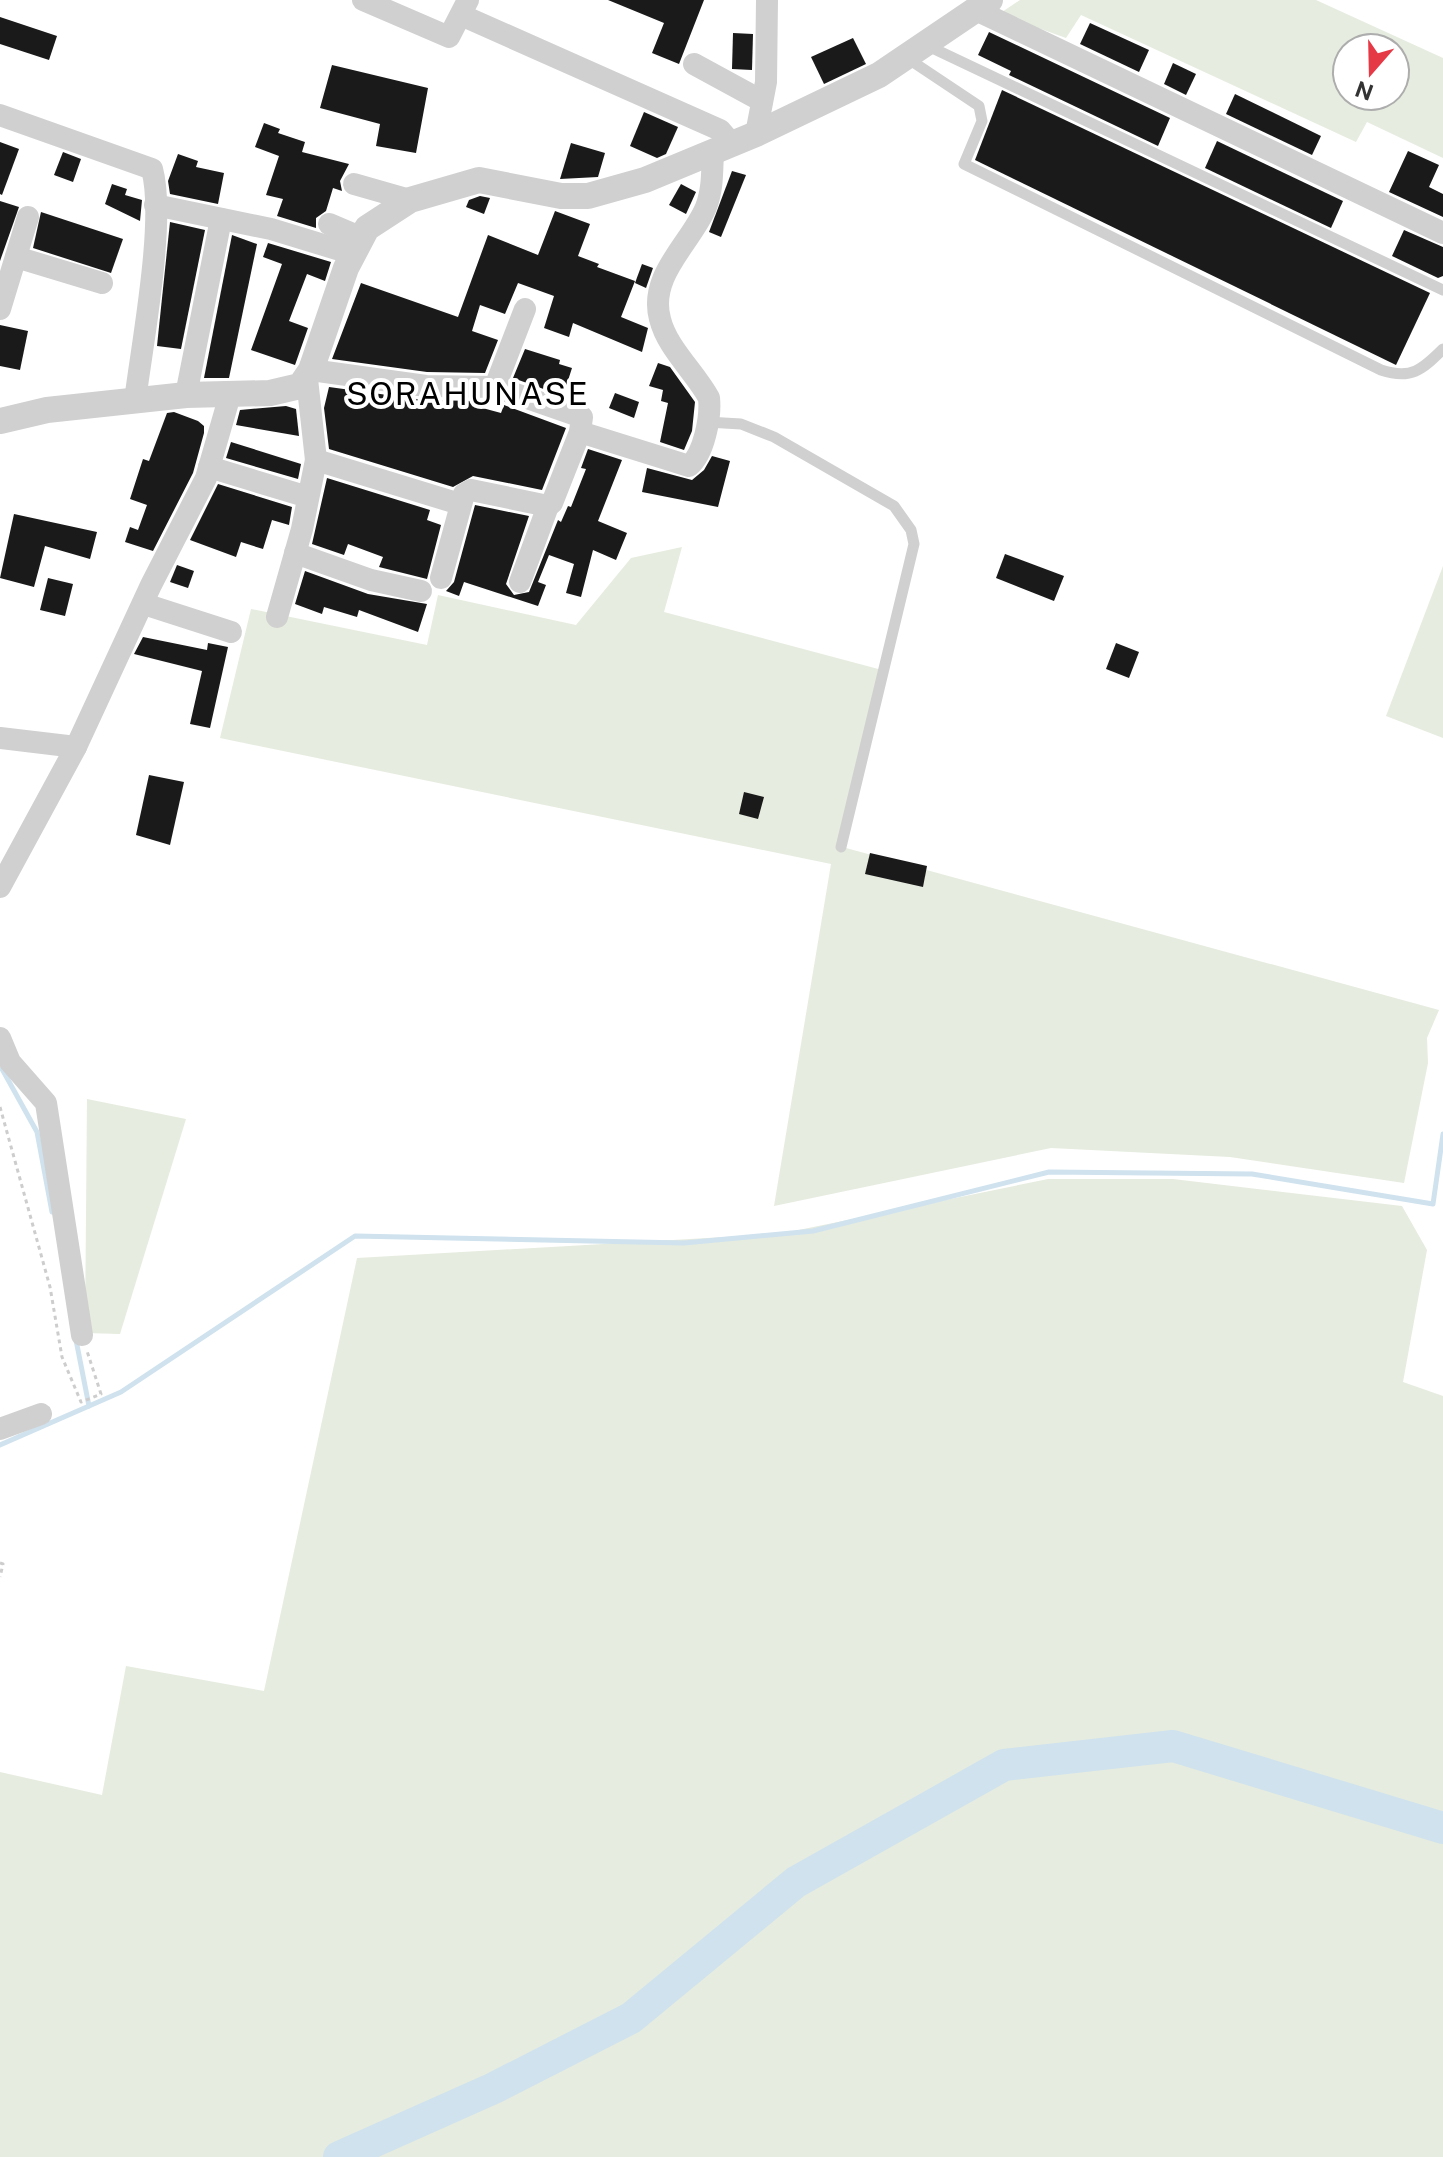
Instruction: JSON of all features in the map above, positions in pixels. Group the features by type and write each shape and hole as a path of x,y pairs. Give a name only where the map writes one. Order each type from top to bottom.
{"street":[{"path":"363,0 449,37 464,8 720,130 734,143"},
{"path":"580,432 689,466 697,454 707,422 709,398 660,319 659,300 673,259 705,209 734,143 762,101 768,36 767,0"},
{"path":"0,424 47,410 186,395 270,393 300,386 309,375 367,228 410,200 479,180 561,196 588,196 645,180 734,143 879,75 983,5 1443,233"},
{"path":"694,64 762,101"},
{"path":"0,115 152,169 155,205 135,401"},
{"path":"354,184 410,200"},
{"path":"155,205 358,246"},
{"path":"0,309 28,217"},
{"path":"186,395 221,219"},
{"path":"329,224 358,246"},
{"path":"16,257 102,283"},
{"path":"495,387 525,309"},
{"path":"309,375 426,386 495,387 576,413 583,422 580,432 557,499 548,506 520,582"},
{"path":"277,617 316,460 309,375"},
{"path":"0,887 76,747 209,467 230,395"},
{"path":"316,460 450,501"},
{"path":"209,467 308,497"},
{"path":"441,578 467,491 548,506"},
{"path":"295,553 371,580 421,591"},
{"path":"144,604 231,632"},
{"path":"0,738 76,747"},
{"path":"0,1038 10,1062 46,1103 82,1335"},
{"path":"0,1429 41,1414"}],"lane":[{"path":"916,51 1443,290"},
{"path":"916,51 979,106 982,121 964,164 1381,370 1400,376 1416,374 1443,349"},
{"path":"707,422 741,424 774,437 894,506 911,530 914,544 841,847"}],"path":[{"path":"0,1107 50,1287 62,1357 81,1402 101,1394 82,1335"},
{"path":"0,1563 3,1564 0,1577"}],"shaded area":[{"path":"1020,0 1316,0 1386,32 1331,32 1331,112 1411,112 1411,43 1443,58 1443,158 1367,122 1356,142 1081,15 1066,38 999,14"},
{"path":"682,547 664,612 882,670 846,848 1439,1010 1427,1038 1428,1063 1404,1183 1230,1157 1051,1148 774,1206 831,864 220,738 251,609 427,645 438,595 576,625 631,558"},
{"path":"1443,566 1443,738 1386,716"},
{"path":"87,1099 186,1119 120,1334 85,1333"},
{"path":"1048,1179 1173,1179 1402,1206 1427,1250 1403,1382 1443,1396 1443,2157 0,2157 0,1772 102,1795 126,1666 264,1691 357,1258 779,1234"}],"building":[{"path":"608,0 704,0 679,64 652,53 664,23"},
{"path":"0,17 57,36 49,60 0,44"},
{"path":"1090,23 1149,50 1139,72 1080,44"},
{"path":"989,32 1170,118 1158,146 1009,75 1011,71 978,55"},
{"path":"733,33 753,34 752,70 732,69"},
{"path":"853,38 866,64 824,84 811,57"},
{"path":"1173,63 1196,74 1186,95 1164,84"},
{"path":"332,65 428,88 416,153 376,146 380,124 320,108"},
{"path":"1002,90 1430,293 1396,365 975,160"},
{"path":"1235,94 1321,136 1312,155 1226,114"},
{"path":"644,112 678,127 666,154 657,158 630,146"},
{"path":"264,123 280,129 278,133 305,142 302,152 349,164 340,181 342,191 333,188 326,211 316,218 316,228 277,216 283,199 266,195 279,156 255,147"},
{"path":"1217,141 1343,201 1331,228 1205,168"},
{"path":"0,142 19,149 2,195 0,194"},
{"path":"571,143 605,153 598,177 560,179"},
{"path":"1408,151 1439,165 1429,187 1443,194 1443,217 1389,192"},
{"path":"63,152 81,159 73,182 54,175"},
{"path":"178,154 198,161 196,167 224,173 218,204 170,194 168,181"},
{"path":"732,171 746,175 721,237 709,232"},
{"path":"112,184 127,189 125,195 142,200 140,221 105,204"},
{"path":"681,184 696,192 686,214 669,205"},
{"path":"480,196 490,198 484,214 466,207 469,200"},
{"path":"0,201 19,207 0,261"},
{"path":"555,211 590,224 578,256 599,264 597,267 635,281 621,317 648,328 642,352 573,323 569,337 544,328 554,296 518,283 505,314 480,305 472,331 498,340 485,373 427,372 332,359 361,283 458,317 488,235 538,255"},
{"path":"41,212 123,239 111,273 33,248"},
{"path":"170,222 205,230 181,349 157,346"},
{"path":"1404,230 1443,247 1443,276 1438,278 1392,256"},
{"path":"232,235 257,244 229,378 204,378"},
{"path":"268,243 331,262 325,281 307,274 289,321 308,328 295,365 251,350 282,264 263,257"},
{"path":"642,264 653,268 646,288 635,283"},
{"path":"0,325 28,331 20,370 0,366"},
{"path":"525,349 560,360 559,364 572,368 563,396 513,378"},
{"path":"658,363 670,367 695,402 692,431 684,450 660,442 668,403 661,401 663,390 649,386"},
{"path":"329,387 424,400 476,401 475,406 501,413 504,405 566,428 542,490 473,476 453,487 329,449 324,408"},
{"path":"615,393 639,402 634,418 609,408"},
{"path":"286,406 296,409 299,436 236,425 240,410"},
{"path":"174,412 198,421 204,426 204,433 193,473 153,551 125,542 130,527 138,530 147,505 130,499 143,459 149,461 167,413"},
{"path":"231,442 301,464 298,479 226,458"},
{"path":"588,449 622,460 598,521 627,533 616,560 593,550 581,597 566,593 574,564 549,555 538,582 546,585 538,606 464,582 459,596 446,591 454,582 475,505 529,516 506,584 514,595 529,592 558,520 561,522 568,506 571,507 586,469 581,468"},
{"path":"712,456 730,461 718,507 642,492 647,468 692,480 704,470"},
{"path":"327,478 430,510 427,520 441,525 427,579 379,567 383,557 348,544 344,555 312,544"},
{"path":"218,484 292,507 289,525 272,520 263,549 241,542 236,557 190,540"},
{"path":"14,514 97,532 90,559 45,546 34,587 0,578"},
{"path":"1005,554 1064,576 1054,601 996,578"},
{"path":"177,565 194,571 188,588 170,582"},
{"path":"305,571 368,594 427,604 418,632 359,610 357,617 324,607 322,614 295,604"},
{"path":"48,578 73,584 65,616 40,610"},
{"path":"143,637 207,650 208,643 228,647 210,728 190,724 202,671 134,654"},
{"path":"1116,643 1139,652 1129,678 1106,669"},
{"path":"149,775 184,782 170,845 136,835"},
{"path":"744,792 764,797 758,819 739,814"},
{"path":"870,853 927,866 923,887 865,874"}],"waterway":[{"path":"2,1069 37,1132 52,1212"},
{"path":"0,1445 121,1392 355,1236 684,1243 813,1231 1049,1172 1252,1174 1433,1204 1443,1134"},
{"path":"76,1340 89,1406"},
{"path":"339,2157 494,2088 631,2018 796,1882 1004,1765 1173,1746 1443,1828"}],"district":[{"name":"SORAHUNASE","path":"468,394"}]}
